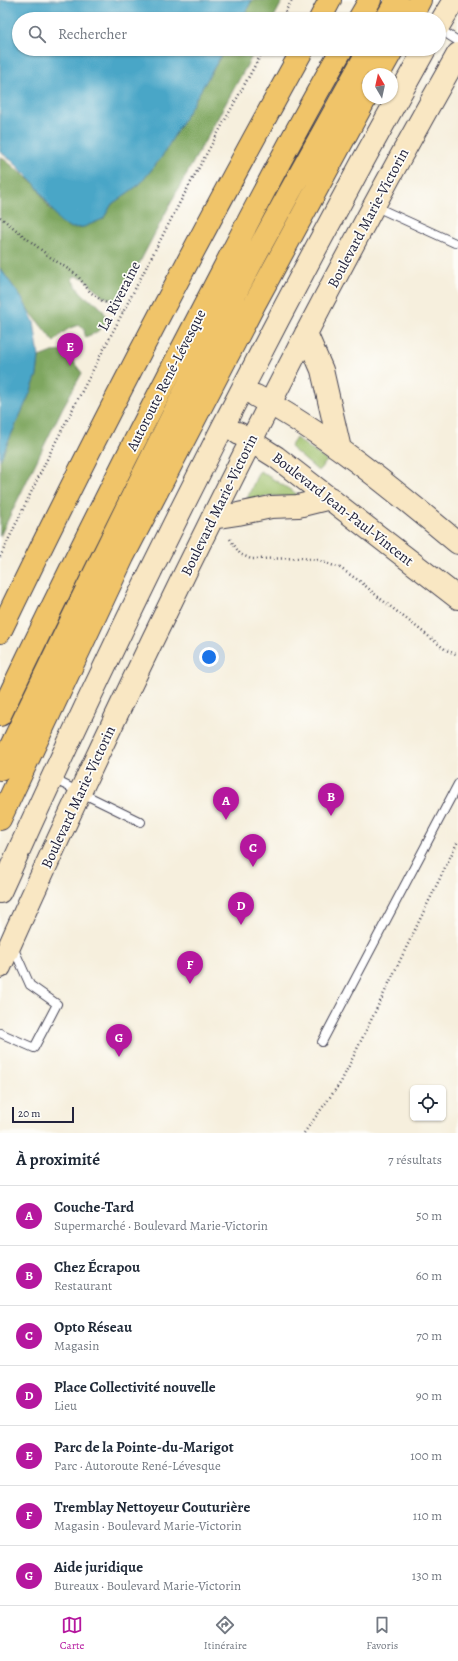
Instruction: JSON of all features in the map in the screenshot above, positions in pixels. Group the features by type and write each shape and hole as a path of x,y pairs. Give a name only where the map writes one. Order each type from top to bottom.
{"highway":[{"path":"324,12 330,0"},
{"path":"363,12 370,0"},
{"path":"390,12 397,0"},
{"path":"414,12 420,0"},
{"path":"0,632 94,440 149,333 200,236 299,56"},
{"name":"Autoroute René-Lévesque","path":"0,715 68,574 186,340 270,179 338,56"},
{"path":"0,769 101,561 211,341 299,174 366,56"},
{"path":"382,68 389,56"},
{"path":"0,819 130,543 250,311 363,104"}],"street":[{"path":"446,13 454,0"},
{"name":"Boulevard Marie-Victorin","path":"0,967 80,792 251,440 374,206 458,54"},
{"name":"Boulevard Marie-Victorin","path":"0,892 113,649 224,425 376,136 421,56"},
{"path":"306,333 322,370 340,449"},
{"path":"243,389 295,418 340,449 458,543"},
{"name":"Boulevard Jean-Paul-Vincent","path":"224,425 251,440 276,457 458,598"},
{"path":"212,518 238,514 271,506 298,506 330,498"}],"lane":[{"path":"446,34 458,41"},
{"path":"374,206 455,243"},
{"path":"52,779 141,822"},
{"path":"322,1042 458,784"},
{"path":"0,1033 34,1048 57,1004 30,985 11,942"}],"path":[{"path":"285,12 292,0"},
{"name":"La Riveraine","path":"0,556 51,451 122,312 260,56"},
{"path":"0,217 50,257 77,275 90,292 100,300 122,312"},
{"path":"230,539 240,554 251,559 301,558 317,560 340,568 361,582 446,650 458,655"},
{"path":"304,1133 341,1082 458,841"}],"green space":[{"path":"252,0 283,0 277,12 246,12"},
{"path":"221,56 252,56 176,193 119,302 102,296 84,278 74,276 72,280 80,291 98,305 104,312 106,322 104,326 85,337 84,329 80,325 72,327 54,342 27,308 0,268 0,156 35,184 50,209 103,219 112,204 140,184 161,158"},
{"path":"65,351 71,354 75,364 82,373 63,407 0,536 0,460 31,391 37,375 39,357 52,352"},
{"path":"296,438 327,461 318,471 290,447"},
{"path":"260,471 297,494 296,497 272,496 247,499"}],"water":[{"path":"0,0 252,0 246,12 12,12 12,56 221,56 161,158 140,184 112,204 103,219 84,227 72,228 61,223 35,184 12,161 0,152"},
{"path":"0,268 23,300 34,322 39,357 37,375 31,391 0,460"}],"place":[{"name":"Parc de la Pointe-du-Marigot","path":"70,366"},
{"name":"Chez Écrapou","path":"331,816"},
{"name":"Couche-Tard","path":"226,820"},
{"name":"Opto Réseau","path":"253,867"},
{"name":"Place Collectivité nouvelle","path":"241,925"},
{"name":"Tremblay Nettoyeur Couturière","path":"190,984"},
{"name":"Aide juridique","path":"119,1057"}]}
